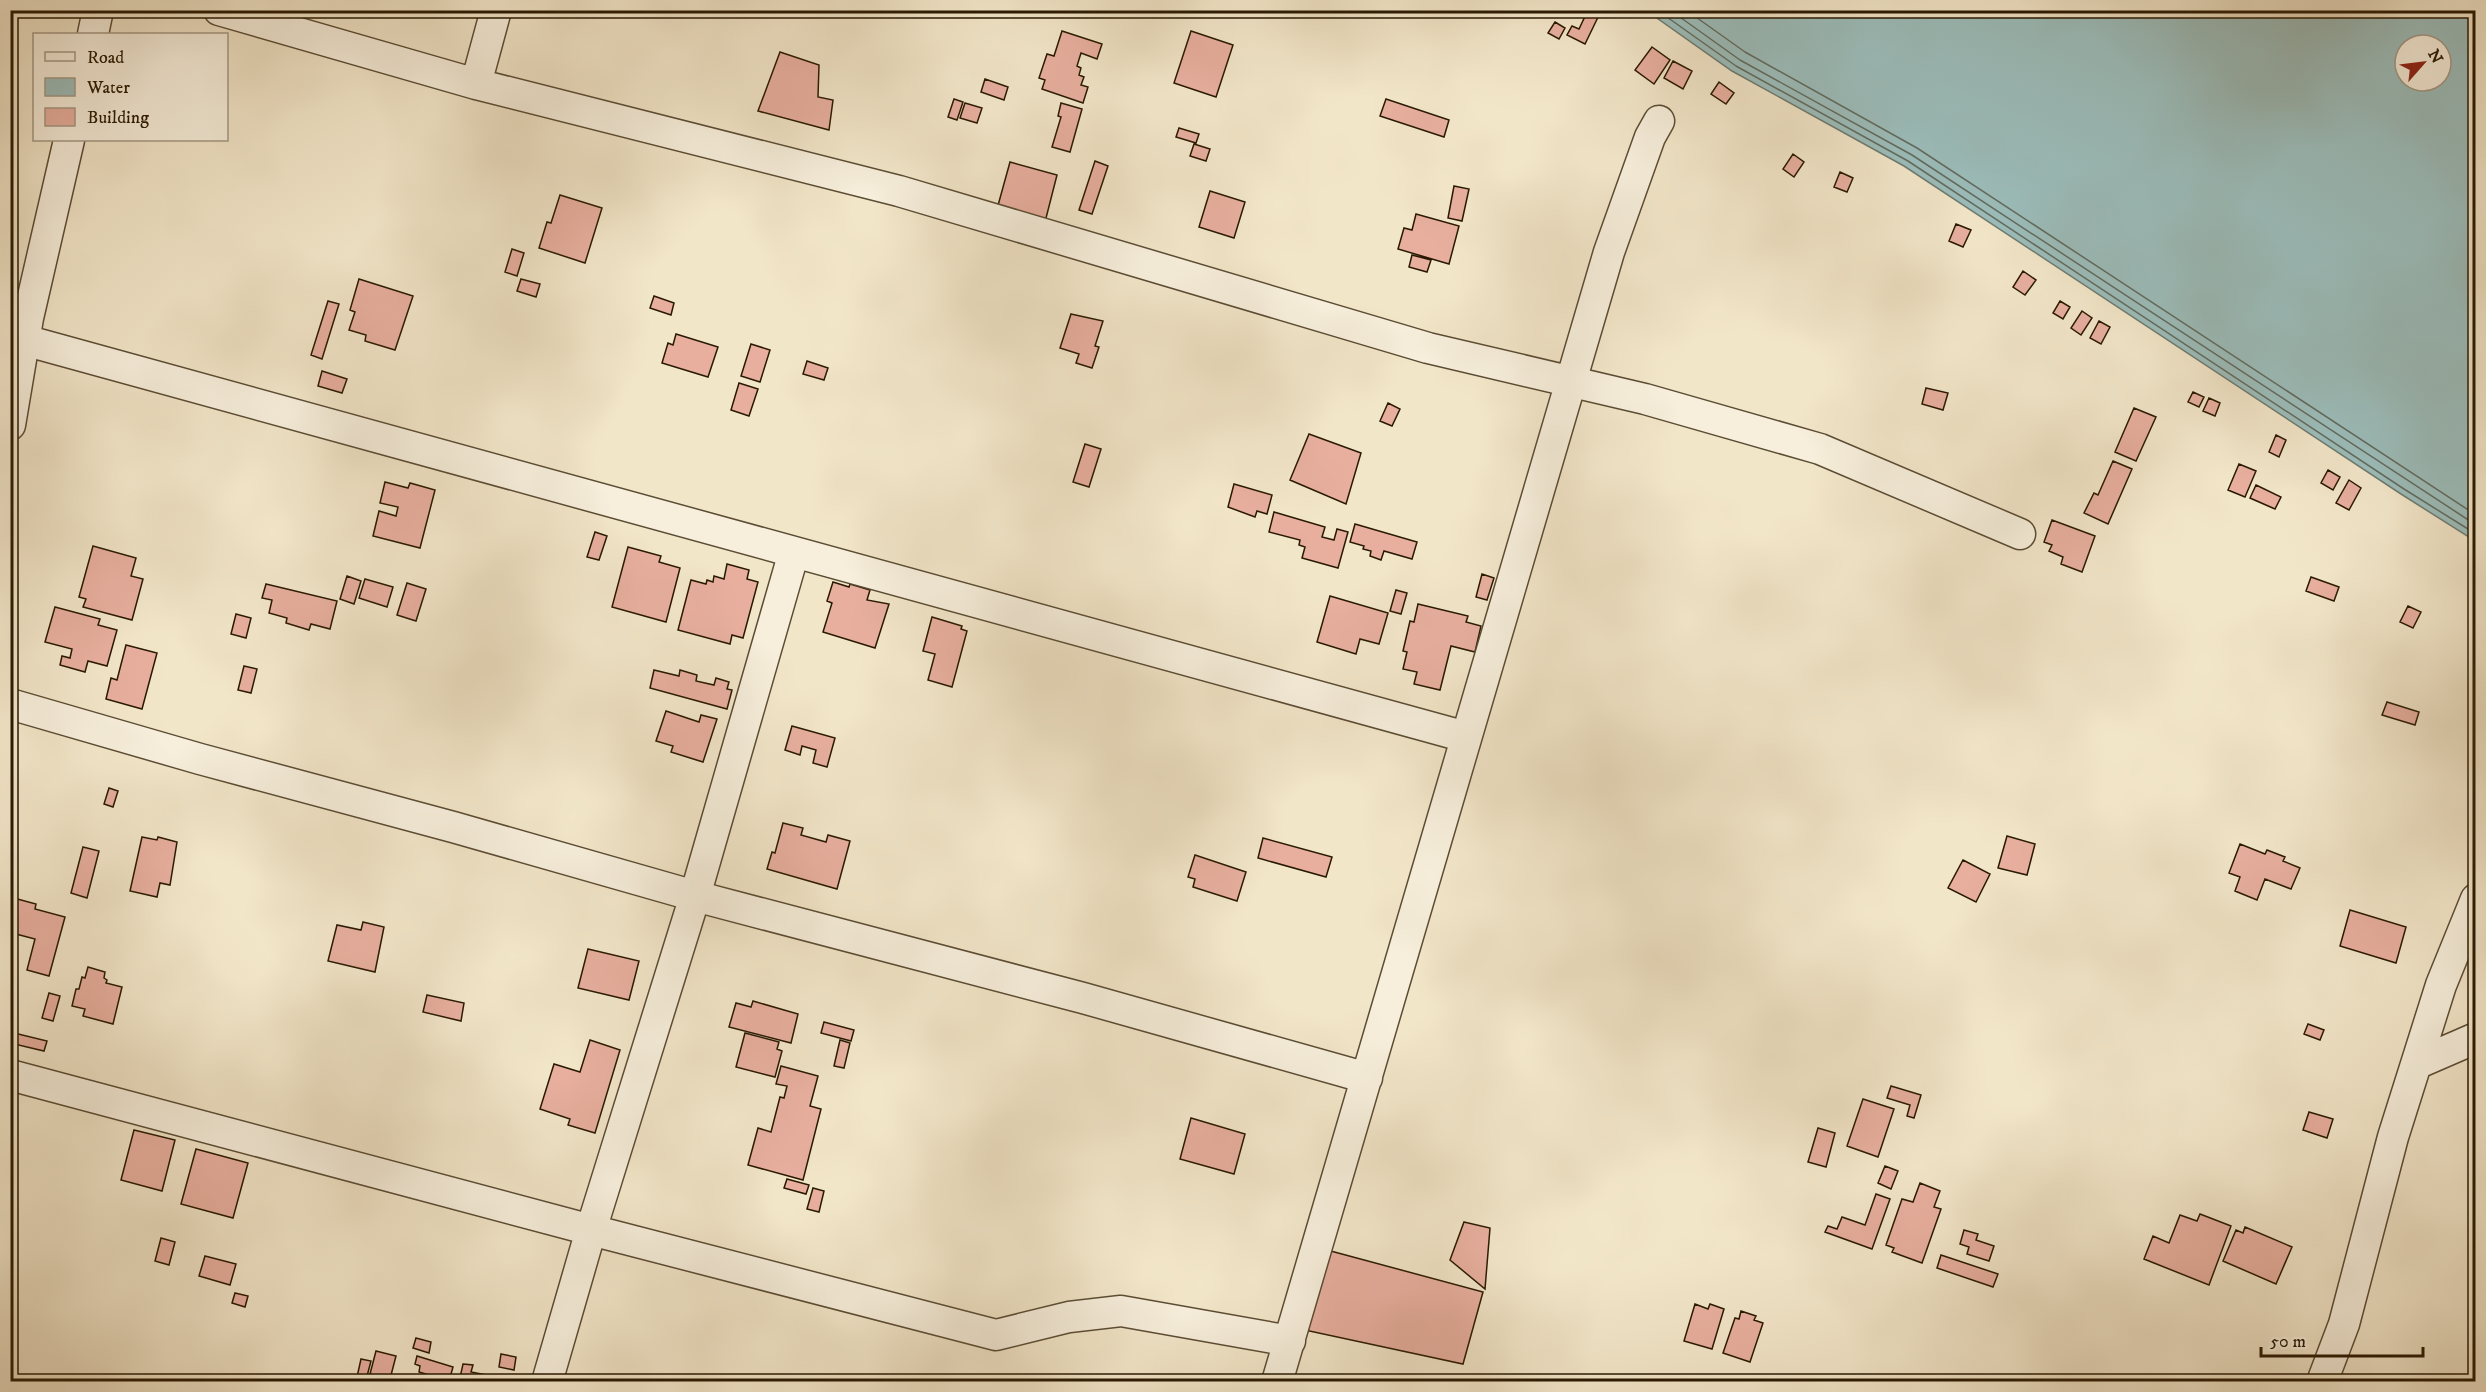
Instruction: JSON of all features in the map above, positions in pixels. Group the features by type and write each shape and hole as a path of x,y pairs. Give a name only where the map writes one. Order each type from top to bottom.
{"street":[{"path":"93,33 98,10"},
{"path":"219,10 476,84 899,191 1428,348 1645,399 1820,449 2020,534"},
{"path":"476,84 496,10"},
{"path":"1277,1382 1570,380 1609,252 1650,137 1659,122"},
{"path":"10,425 21,324 69,141"},
{"path":"21,324 794,552 1466,737"},
{"path":"547,1382 591,1230 695,896 794,552"},
{"path":"10,704 695,896 1083,998 1367,1078"},
{"path":"2322,1382 2344,1324 2393,1137 2441,985 2475,899"},
{"path":"2416,1064 2475,1038"},
{"path":"10,1075 996,1335 1069,1317 1121,1311 1290,1341"}],"water":[{"path":"1647,11 2475,11 2475,541 2401,494 1904,166 1732,71"}],"building":[{"path":"1588,10 1601,11 1585,44 1567,35 1572,26 1579,29"},
{"path":"1555,22 1565,28 1559,39 1548,33"},
{"path":"1062,31 1102,44 1097,59 1081,53 1077,66 1081,68 1079,75 1084,77 1081,85 1088,87 1083,103 1042,89 1045,80 1039,78 1047,54 1054,56"},
{"path":"1191,31 1233,45 1216,97 1174,83"},
{"path":"1652,47 1670,60 1654,84 1635,70"},
{"path":"780,52 819,65 818,97 833,100 829,130 758,111"},
{"path":"1673,61 1692,71 1683,89 1664,78"},
{"path":"985,79 1008,87 1004,100 981,92"},
{"path":"1719,82 1734,93 1726,104 1711,94"},
{"path":"954,99 963,102 957,120 948,117"},
{"path":"1386,99 1449,120 1444,137 1380,116"},
{"path":"965,103 982,108 977,123 960,118"},
{"path":"1061,103 1082,109 1070,152 1052,147 1061,117 1058,116"},
{"path":"1179,128 1199,134 1196,143 1176,137"},
{"path":"1194,144 1210,149 1206,161 1190,156"},
{"path":"1793,154 1804,162 1794,177 1783,169"},
{"path":"1095,161 1108,166 1092,214 1079,210"},
{"path":"1010,162 1057,175 1045,222 997,209"},
{"path":"1840,172 1853,178 1847,192 1834,187"},
{"path":"1454,186 1469,189 1462,221 1448,218"},
{"path":"1210,191 1245,202 1234,238 1199,227"},
{"path":"560,195 602,208 585,263 539,248 547,222 551,223"},
{"path":"1416,214 1459,226 1449,264 1398,249 1404,228 1412,230"},
{"path":"1956,224 1971,230 1963,247 1949,241"},
{"path":"512,249 524,253 517,276 505,272"},
{"path":"1412,255 1431,260 1427,272 1409,267"},
{"path":"2023,271 2036,280 2025,295 2013,287"},
{"path":"359,279 413,296 395,350 365,341 366,335 349,330 355,312 350,310"},
{"path":"521,279 540,284 536,297 517,291"},
{"path":"654,296 674,303 671,315 650,308"},
{"path":"328,301 339,304 322,359 311,355"},
{"path":"2060,301 2070,307 2063,319 2053,313"},
{"path":"2082,311 2092,318 2081,335 2071,328"},
{"path":"1071,314 1103,321 1095,346 1099,347 1092,368 1076,363 1079,354 1060,348"},
{"path":"2099,321 2110,327 2101,344 2090,338"},
{"path":"676,334 718,347 708,377 662,363 668,343 673,345"},
{"path":"751,344 770,350 760,382 741,376"},
{"path":"807,361 828,368 824,380 803,374"},
{"path":"322,371 347,379 342,393 318,386"},
{"path":"739,383 758,389 749,416 731,410"},
{"path":"1926,388 1948,393 1943,410 1922,404"},
{"path":"2193,392 2204,397 2199,407 2188,402"},
{"path":"2209,398 2220,403 2215,416 2203,411"},
{"path":"1388,403 1400,409 1392,426 1380,421"},
{"path":"2134,408 2156,417 2136,461 2115,452"},
{"path":"1309,434 1361,453 1346,504 1290,480"},
{"path":"2276,435 2286,440 2279,457 2269,452"},
{"path":"1085,444 1101,449 1089,487 1073,482"},
{"path":"2113,461 2132,469 2108,524 2084,513 2094,493 2098,495"},
{"path":"2239,464 2256,471 2245,497 2228,490"},
{"path":"2328,470 2340,477 2333,490 2321,483"},
{"path":"2349,480 2361,488 2349,510 2336,503"},
{"path":"385,482 408,488 410,483 435,490 420,548 373,536 379,511 396,516 398,507 380,503"},
{"path":"1234,484 1272,495 1267,514 1257,511 1255,517 1228,507"},
{"path":"2256,485 2281,497 2275,509 2250,498"},
{"path":"1274,512 1325,527 1322,537 1334,540 1337,529 1348,532 1338,568 1302,558 1305,547 1299,545 1300,540 1269,532"},
{"path":"2052,520 2095,536 2082,572 2061,564 2063,557 2049,551 2052,545 2044,542"},
{"path":"1355,524 1417,542 1412,559 1384,551 1381,560 1370,556 1371,551 1363,549 1364,546 1350,542"},
{"path":"595,532 607,536 599,560 587,557"},
{"path":"93,546 136,558 131,576 143,579 132,620 83,607 86,599 79,597"},
{"path":"628,547 661,556 659,562 680,568 666,622 612,607"},
{"path":"727,564 749,570 747,579 758,582 743,638 732,635 730,644 678,630 691,580 706,584 707,580 713,582 714,576 724,579"},
{"path":"1482,574 1494,578 1487,600 1476,597"},
{"path":"347,576 361,581 354,604 340,599"},
{"path":"2311,577 2339,587 2334,601 2306,591"},
{"path":"365,579 393,587 387,607 359,598"},
{"path":"833,582 870,590 867,600 889,604 875,648 823,632 832,603 827,601"},
{"path":"407,583 426,589 416,621 397,615"},
{"path":"266,584 337,601 330,629 311,624 309,630 286,623 287,618 269,613 272,600 262,598"},
{"path":"1396,590 1407,593 1401,614 1390,611"},
{"path":"1330,596 1388,613 1379,644 1360,639 1356,654 1317,642"},
{"path":"1418,604 1468,616 1466,622 1481,626 1475,652 1451,646 1440,690 1414,684 1417,672 1403,669 1407,652 1403,651 1410,621 1414,622"},
{"path":"2408,606 2421,612 2413,628 2400,622"},
{"path":"55,607 100,619 98,625 117,630 107,666 88,661 85,672 60,665 62,656 70,658 72,649 45,642"},
{"path":"236,614 251,618 246,638 231,634"},
{"path":"932,617 962,626 961,629 967,631 952,687 928,680 935,654 923,651"},
{"path":"126,645 157,653 142,709 106,699 111,678 117,680"},
{"path":"244,666 257,669 251,693 238,690"},
{"path":"654,670 679,676 680,670 697,675 696,681 714,685 716,678 729,682 727,689 732,690 727,709 650,688"},
{"path":"2387,702 2419,712 2415,725 2382,715"},
{"path":"666,711 699,722 701,715 717,719 703,762 671,752 673,746 656,741"},
{"path":"792,726 835,738 827,767 813,763 816,750 802,746 800,755 785,750"},
{"path":"109,788 118,791 113,807 104,804"},
{"path":"783,823 803,828 801,835 826,842 828,835 850,841 837,889 767,869 772,852 775,853"},
{"path":"2007,836 2035,844 2027,875 1998,868"},
{"path":"142,837 157,840 158,837 177,842 170,885 160,883 157,897 130,891"},
{"path":"1263,838 1332,857 1326,877 1258,858"},
{"path":"2240,844 2265,854 2267,850 2285,857 2283,861 2300,868 2291,889 2265,879 2257,900 2235,891 2240,877 2229,873"},
{"path":"83,847 99,851 87,898 71,893"},
{"path":"1195,855 1246,872 1237,901 1193,887 1195,879 1188,877"},
{"path":"1963,860 1990,874 1976,902 1948,888"},
{"path":"10,897 36,904 35,909 65,917 49,976 27,970 35,939 12,933 10,939"},
{"path":"2350,910 2406,927 2396,963 2340,946"},
{"path":"363,922 384,927 375,972 328,961 337,925 361,930"},
{"path":"588,949 639,961 629,1000 578,988"},
{"path":"88,967 105,972 106,983 122,987 113,1024 83,1016 85,1009 72,1006 76,989 79,989 82,977 85,978"},
{"path":"49,993 60,996 53,1021 42,1018"},
{"path":"427,995 464,1003 461,1021 423,1012"},
{"path":"753,1001 798,1014 791,1043 729,1027 736,1003 751,1007"},
{"path":"824,1022 854,1030 851,1041 821,1033"},
{"path":"2308,1024 2324,1030 2320,1040 2304,1034"},
{"path":"10,1032 47,1041 44,1051 10,1043"},
{"path":"745,1033 779,1042 777,1049 782,1051 775,1077 736,1067"},
{"path":"590,1040 620,1050 595,1133 568,1125 570,1119 540,1109 554,1064 580,1072"},
{"path":"840,1040 850,1043 844,1068 834,1066"},
{"path":"781,1066 818,1076 810,1106 821,1109 803,1180 748,1165 758,1128 771,1132 780,1097 784,1098 787,1086 776,1084"},
{"path":"1891,1086 1921,1095 1914,1118 1907,1116 1910,1105 1887,1098"},
{"path":"1863,1099 1894,1109 1878,1157 1847,1146"},
{"path":"2309,1112 2333,1119 2327,1138 2303,1130"},
{"path":"1191,1118 1245,1134 1234,1174 1180,1159"},
{"path":"1818,1128 1835,1133 1826,1167 1808,1162"},
{"path":"134,1130 175,1140 162,1191 121,1180"},
{"path":"196,1149 248,1163 233,1218 181,1204"},
{"path":"1885,1166 1898,1171 1891,1189 1878,1183"},
{"path":"787,1179 809,1185 806,1194 784,1188"},
{"path":"1920,1183 1940,1191 1934,1207 1941,1209 1922,1263 1892,1252 1894,1248 1886,1245 1902,1199 1913,1202"},
{"path":"813,1188 824,1191 819,1212 807,1209"},
{"path":"1876,1194 1890,1199 1872,1249 1825,1232 1828,1226 1837,1229 1842,1217 1865,1225"},
{"path":"2200,1214 2231,1226 2209,1285 2144,1259 2153,1236 2169,1243 2180,1215 2197,1221"},
{"path":"1464,1222 1490,1228 1485,1289 1450,1260"},
{"path":"2245,1227 2292,1247 2276,1284 2223,1261 2236,1230 2243,1233"},
{"path":"1964,1230 1978,1234 1976,1240 1994,1246 1989,1261 1967,1254 1969,1247 1960,1244"},
{"path":"161,1238 175,1242 169,1265 155,1261"},
{"path":"1327,1250 1483,1292 1463,1364 1300,1329"},
{"path":"1941,1255 1998,1274 1993,1287 1937,1268"},
{"path":"205,1256 236,1264 230,1285 199,1276"},
{"path":"235,1293 248,1296 245,1307 232,1303"},
{"path":"1695,1304 1708,1309 1710,1304 1724,1309 1712,1349 1684,1341"},
{"path":"1741,1311 1756,1316 1754,1320 1763,1323 1750,1362 1723,1353 1735,1318 1739,1319"},
{"path":"416,1338 431,1342 429,1353 413,1348"},
{"path":"376,1351 396,1356 390,1379 370,1374"},
{"path":"501,1354 516,1357 514,1370 499,1367"},
{"path":"417,1356 453,1367 449,1381 419,1372 420,1366 415,1364"},
{"path":"361,1359 371,1361 366,1380 357,1377"},
{"path":"463,1364 473,1365 471,1372 523,1382 459,1382"},
{"path":"369,1376 389,1382 368,1382"}]}
